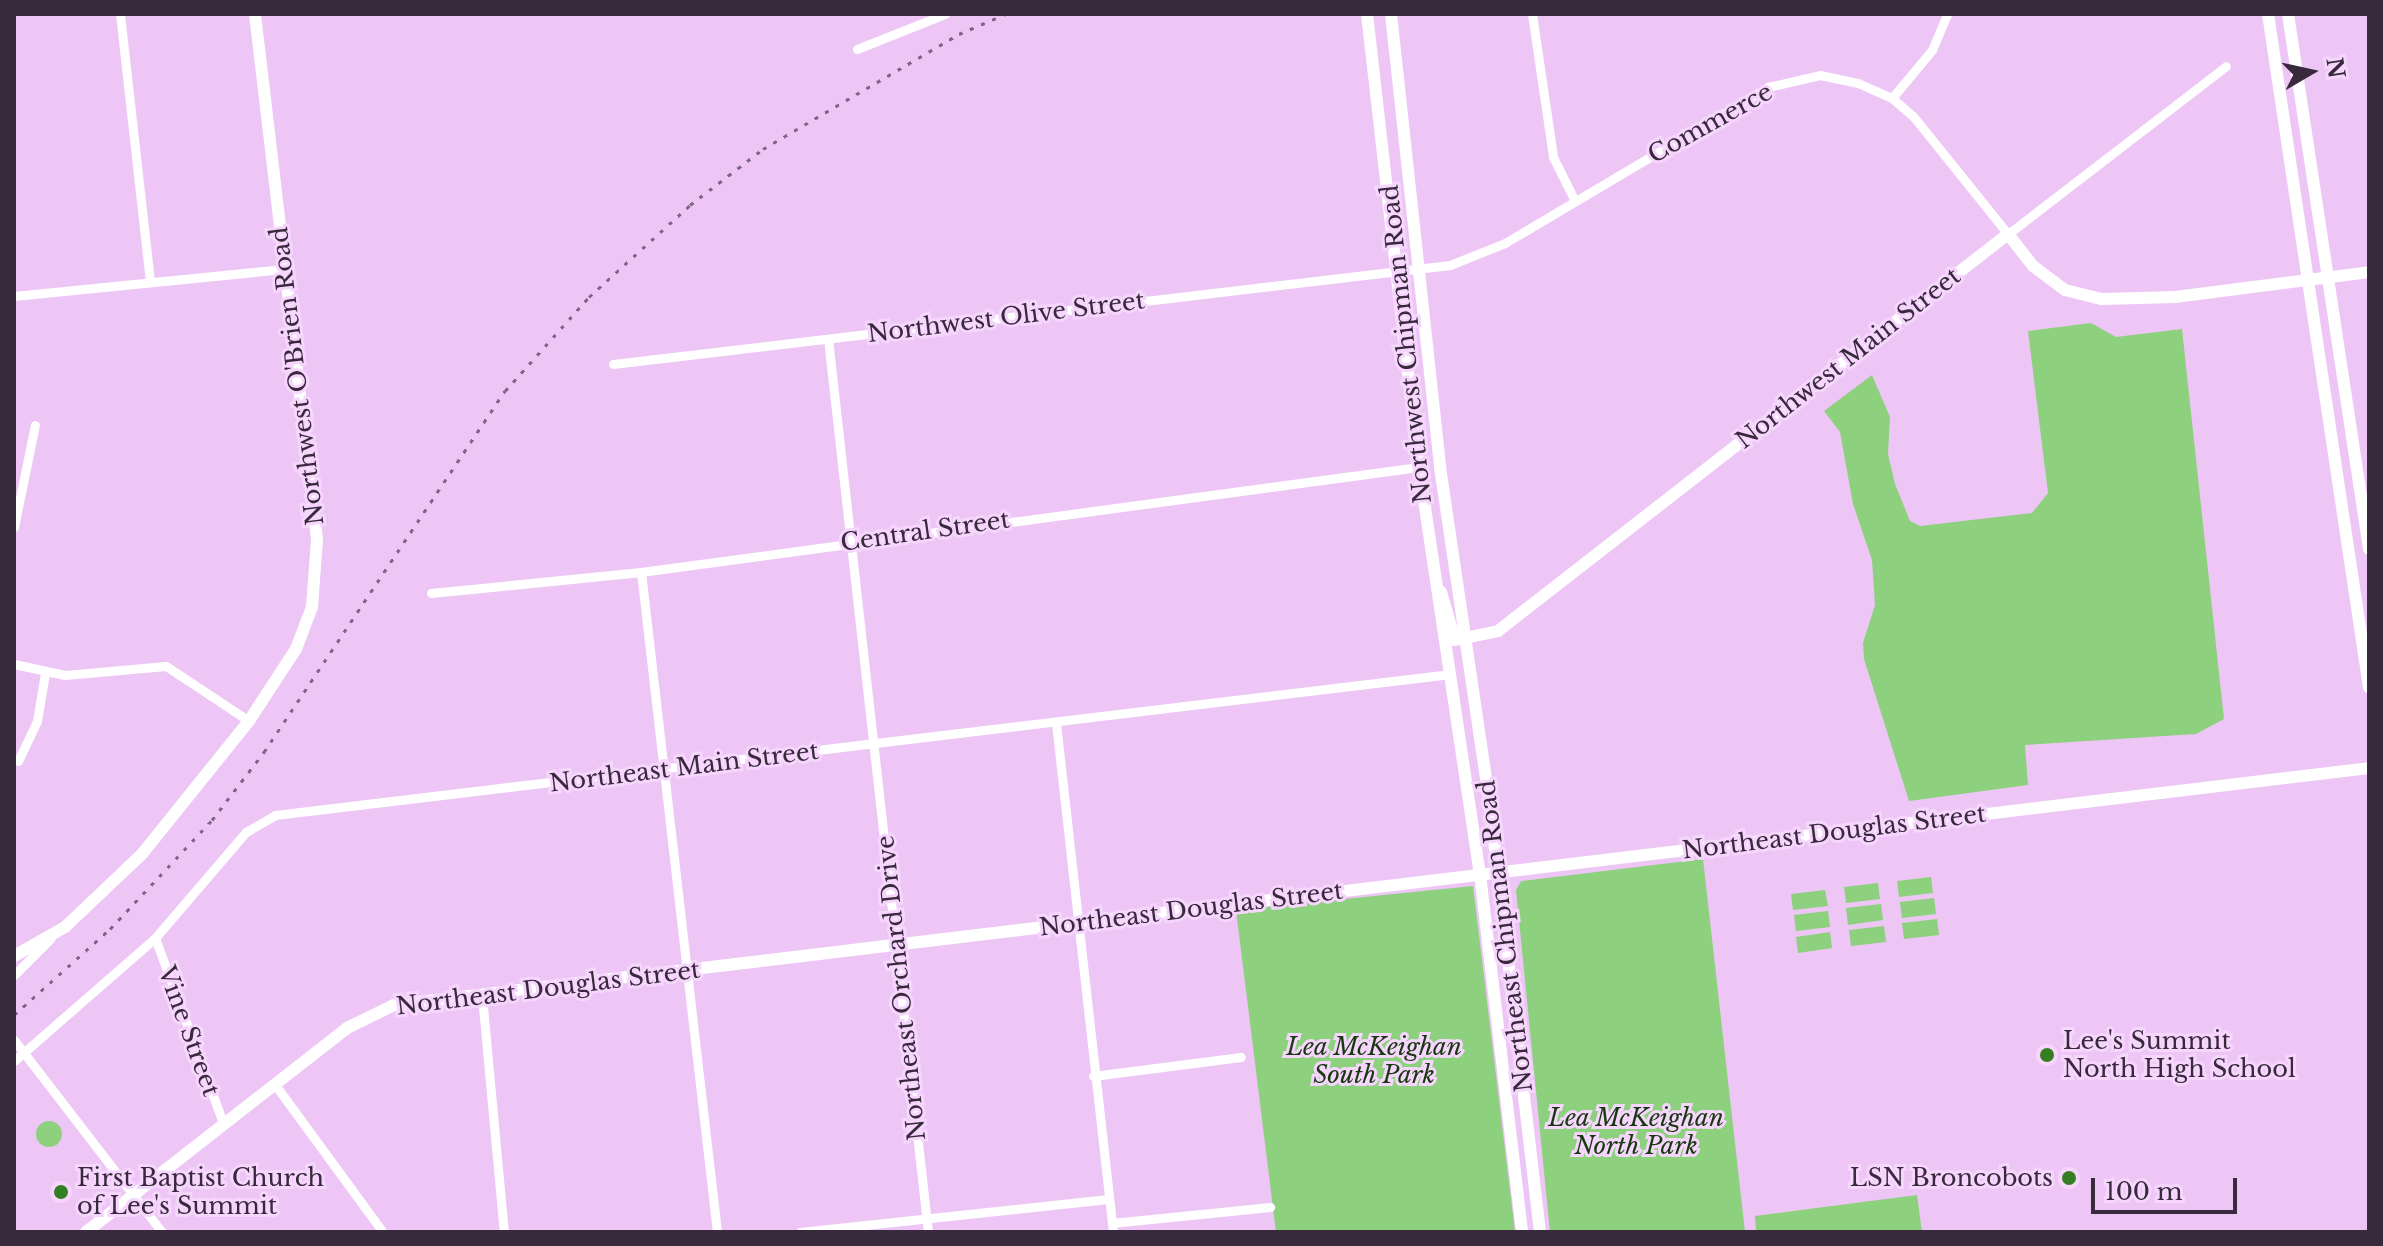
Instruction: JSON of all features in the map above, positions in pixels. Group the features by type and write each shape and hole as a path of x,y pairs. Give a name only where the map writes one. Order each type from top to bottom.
{"main road":[{"name":"Northwest O'Brien Road","path":"249,721 296,649 312,607 317,575 255,14"},
{"name":"Northwest Chipman Road","path":"1367,14 1419,467 1434,580 1451,674"},
{"name":"Northwest Chipman Road","path":"1391,14 1418,269 1466,641"},
{"path":"2268,14 2369,687"},
{"path":"2288,14 2369,549"},
{"path":"2272,41 2291,33"},
{"path":"2008,234 2033,266 2065,290 2102,299 2175,297 2369,272"},
{"name":"Northwest Main Street","path":"1466,641 1498,631 2008,234"},
{"path":"1434,580 1444,596 1455,640 1466,641"},
{"path":"2357,605 2369,624"},
{"name":"Northeast Chipman Road","path":"1466,641 1499,873 1540,1232"},
{"name":"Northeast Chipman Road","path":"1451,674 1480,874 1522,1232"},
{"path":"14,956 51,938 142,854 249,721"},
{"name":"Northeast Douglas Street","path":"86,1232 223,1123 370,1014 394,1005 2369,768"}],"street":[{"path":"120,14 150,281"},
{"path":"857,49 945,14"},
{"path":"1532,14 1553,157 1575,201"},
{"path":"1892,98 1932,50 1947,14"},
{"name":"Northwest Main Street","path":"2008,234 2226,66"},
{"name":"Commerce","path":"1418,269 1478,256 1768,87 1820,75 1858,83 1892,98 1913,116 2008,234"},
{"path":"14,296 284,269"},
{"name":"Northwest Olive Street","path":"613,364 1418,269"},
{"name":"Northeast Orchard Drive","path":"828,339 928,1232"},
{"path":"14,527 35,425"},
{"name":"Central Street","path":"431,593 641,572 1419,467"},
{"path":"641,572 717,1232"},
{"path":"14,664 45,673 166,666 249,721"},
{"path":"18,761 37,721 45,673"},
{"name":"Northeast Main Street","path":"14,1061 155,938 246,832 275,815 1451,674"},
{"path":"1056,723 1112,1227 1270,1207"},
{"path":"14,975 51,938"},
{"name":"Vine Street","path":"155,938 223,1123"},
{"path":"482,996 504,1232"},
{"path":"14,1040 162,1232"},
{"path":"1093,1076 1241,1057"},
{"path":"276,1086 383,1232"},
{"path":"800,1232 926,1216 1108,1199"}],"green space":[{"path":"2091,323 2116,337 2182,329 2224,719 2196,734 2025,745 2028,785 1909,801 1864,659 1863,643 1875,605 1872,560 1853,504 1840,432 1824,411 1872,375 1890,417 1888,454 1895,484 1910,521 1920,526 2032,513 2048,493 2028,331"},
{"name":"Lea McKeighan North Park","path":"1703,859 1745,1232 1550,1232 1516,890 1521,881"},
{"path":"1931,877 1933,893 1899,897 1897,881"},
{"path":"1878,883 1880,899 1846,903 1844,887"},
{"name":"Lea McKeighan South Park","path":"1473,886 1515,1232 1276,1232 1236,910"},
{"path":"1825,890 1828,906 1793,910 1791,894"},
{"path":"1934,898 1936,914 1902,918 1900,902"},
{"path":"1881,904 1883,920 1848,925 1846,908"},
{"path":"1828,911 1830,927 1796,931 1794,915"},
{"path":"1937,919 1939,935 1904,939 1902,923"},
{"path":"1884,926 1886,942 1851,946 1849,930"},
{"path":"1830,932 1832,948 1798,953 1796,937"},
{"path":"49,1121 58,1125 62,1134 58,1143 49,1147 40,1143 36,1134 40,1125"},
{"path":"1917,1195 1922,1232 1756,1232 1755,1216"}],"railway":[{"path":"14,1015 110,929 212,820 264,752 505,391 589,297 690,205 763,149 959,34 1006,14"}],"place":[{"name":"Lee's Summit North High School","path":"2047,1055"},
{"name":"LSN Broncobots","path":"2069,1178"},
{"name":"First Baptist Church of Lee's Summit","path":"61,1192"}]}
